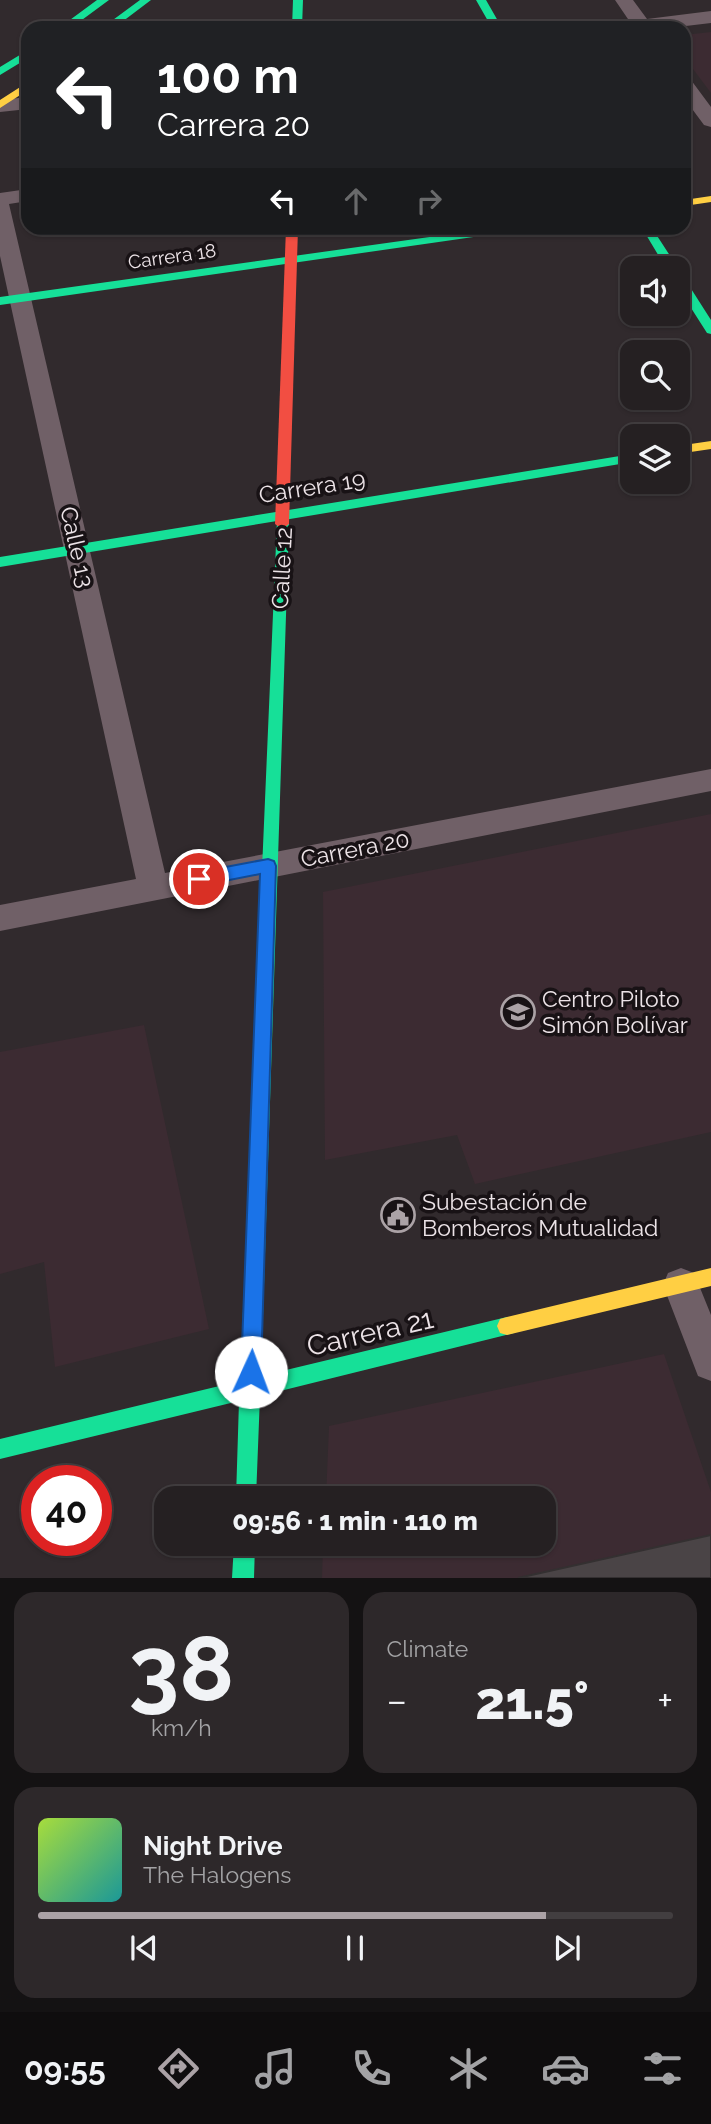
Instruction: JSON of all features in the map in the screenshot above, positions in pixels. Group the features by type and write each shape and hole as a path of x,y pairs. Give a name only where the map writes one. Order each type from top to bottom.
{"street":[{"path":"74,21 104,0"},
{"path":"117,21 146,0"},
{"path":"297,21 298,0"},
{"path":"481,0 492,21"},
{"path":"624,0 634,21"},
{"path":"681,21 711,17"},
{"path":"0,72 21,58"},
{"path":"0,106 21,90"},
{"path":"691,94 711,121"},
{"path":"0,106 21,104"},
{"path":"0,199 21,196"},
{"path":"691,202 711,200"},
{"name":"Calle 13","path":"0,206 10,300 77,549 153,888"},
{"name":"Calle 12","path":"268,866 284,515 292,235"},
{"name":"Carrera 18","path":"10,300 466,235"},
{"path":"651,235 664,256"},
{"path":"690,297 711,330"},
{"path":"690,448 711,445"},
{"name":"Carrera 19","path":"0,562 620,460"},
{"name":"Carrera 20","path":"0,918 711,780"},
{"path":"246,1486 268,866"},
{"path":"696,1281 711,1363"},
{"name":"Carrera 21","path":"0,1449 696,1281"},
{"path":"243,1578 244,1556"}],"shaded area":[{"path":"711,32 711,93 691,66 691,34"},
{"name":"Centro Piloto Simón Bolívar","path":"711,814 711,1132 475,1184 457,1135 325,1160 323,892"},
{"path":"144,1025 209,1329 55,1367 44,1262 0,1274 0,1052"},
{"path":"664,1354 711,1492 711,1578 322,1578 323,1556 556,1556 556,1486 326,1486 329,1426"}],"building":[{"path":"711,1535 711,1578 518,1578"}],"traffic: fast":[{"path":"74,21 104,0"},
{"path":"117,21 146,0"},
{"path":"297,21 298,0"},
{"path":"481,0 493,21"},
{"path":"0,72 21,58"},
{"path":"0,301 466,235"},
{"path":"651,235 664,256"},
{"path":"690,297 711,330"},
{"path":"0,562 620,460"},
{"path":"246,1486 282,524"},
{"path":"0,1449 507,1326"},
{"path":"243,1578 244,1556"}],"traffic: slow":[{"path":"0,105 21,90"},
{"path":"691,202 711,199"},
{"path":"690,448 711,445"},
{"path":"507,1326 711,1277"}],"traffic: jam":[{"path":"282,524 292,235"}],"place":[{"name":"Centro Piloto Simón Bolívar","path":"518,1012"},
{"name":"Subestación de Bomberos Mutualidad","path":"398,1215"}],"route":[{"path":"199,879 268,866 251,1372"}]}
